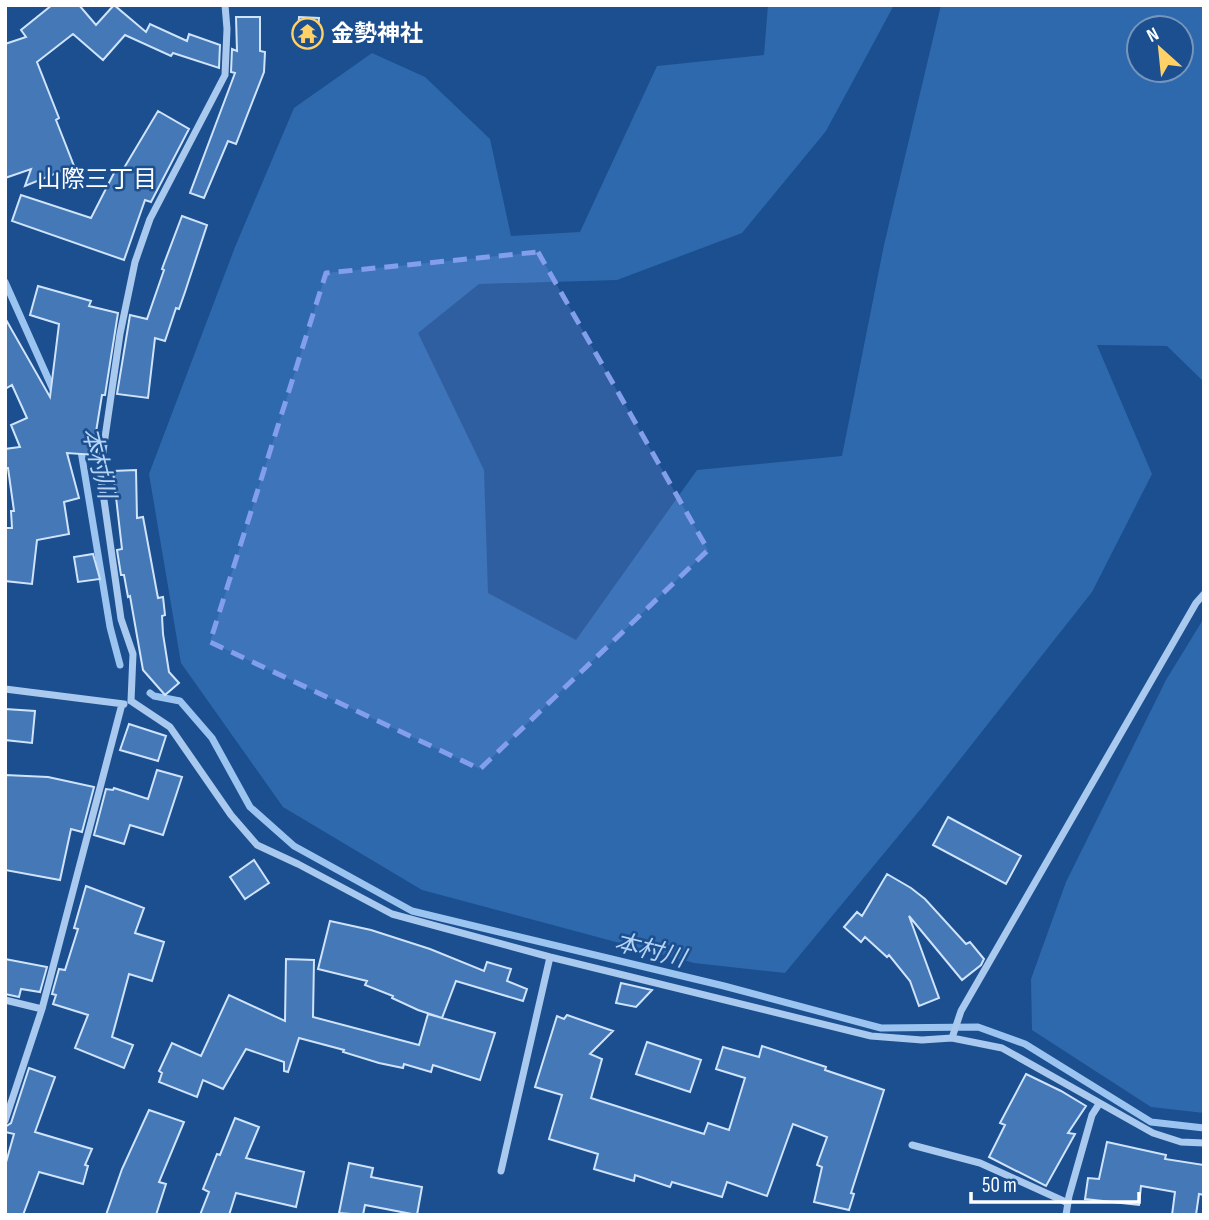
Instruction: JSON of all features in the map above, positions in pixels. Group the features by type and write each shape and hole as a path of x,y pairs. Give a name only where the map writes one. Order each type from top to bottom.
{"street":[{"path":"131,701 133,654 121,619 100,472 120,334 135,262 150,219 225,75 225,5"},
{"path":"953,1035 959,1017 1196,603 1204,594"},
{"path":"5,689 122,704 131,701"},
{"path":"131,701 170,727 231,815 257,845 298,863 392,914 550,957 872,1036 922,1040 953,1035 1002,1048 1153,1133 1181,1142 1204,1143"},
{"path":"5,1121 42,1009 122,704"},
{"path":"501,1171 550,957"},
{"path":"5,1000 42,1009"},
{"path":"1066,1215 1092,1115 1099,1104"},
{"path":"912,1144 980,1163 1068,1203"}],"highlighted area":[{"path":"538,252 708,550 480,769 210,642 326,273"}],"shaded area":[{"path":"768,5 894,5 826,131 742,233 617,280 479,284 418,333 484,470 488,593 576,640 697,470 842,456 884,245 941,5 1204,5 1204,382 1167,346 1097,345 1152,474 1092,592 924,805 785,973 694,963 422,890 283,807 181,663 149,474 235,247 294,108 372,53 425,77 490,139 511,236 580,232 657,66 764,55"},
{"path":"1204,618 1204,1113 1151,1107 1032,1030 1031,979 1066,882 1166,680"}],"building":[{"path":"52,5 79,5 96,25 114,5 146,32 150,24 187,41 189,34 220,45 219,68 173,53 171,56 125,35 103,60 73,34 37,62 74,166 25,186 31,169 5,178 5,44 26,37 21,30"},
{"path":"236,17 260,17 260,51 265,52 264,72 236,144 228,141 204,198 190,193 235,73 231,72 232,49 237,51"},
{"path":"299,17 319,18 317,44 297,43"},
{"path":"158,111 189,129 151,202 145,200 124,260 12,221 21,195 91,218 115,171 121,173"},
{"path":"182,216 207,225 179,309 176,308 165,341 155,338 148,398 117,394 130,315 147,319"},
{"path":"38,286 91,301 89,306 118,313 105,395 102,395 96,432 100,432 96,455 67,453 79,498 64,502 69,534 37,540 32,584 5,581 5,528 12,528 11,511 14,511 8,468 5,468 5,449 20,447 11,425 27,418 12,385 5,389 5,318 50,397 59,324 30,315"},
{"path":"136,470 137,518 143,517 158,598 163,597 163,634 169,672 179,683 165,695 143,670 130,596 128,597 124,575 121,575 117,550 122,549 113,471"},
{"path":"93,554 100,579 78,582 74,557"},
{"path":"5,709 35,711 32,743 5,740"},
{"path":"129,724 166,736 158,761 120,750"},
{"path":"157,770 182,777 163,835 130,825 124,844 94,835 106,789 114,788 148,799"},
{"path":"5,775 48,777 94,787 82,832 71,829 60,880 5,870"},
{"path":"948,817 1021,856 1006,884 933,845"},
{"path":"254,860 269,883 245,899 230,877"},
{"path":"887,874 925,899 966,944 970,942 984,959 981,965 962,980 909,916 939,998 919,1006 910,981 889,955 887,957 865,937 861,942 844,927 857,912 862,916"},
{"path":"86,886 144,908 135,933 164,942 152,981 129,974 112,1037 133,1045 124,1068 75,1048 88,1015 53,1004 56,995 52,994 59,969 65,970 78,929 74,928"},
{"path":"330,921 371,930 430,949 484,971 487,962 511,969 507,981 527,989 523,1001 456,981 442,1018 418,1010 365,985 367,981 318,969"},
{"path":"5,959 47,967 40,992 21,989 19,997 5,994"},
{"path":"286,959 314,960 313,1017 419,1045 428,1014 495,1033 480,1080 433,1065 431,1072 404,1064 403,1068 379,1063 299,1038 288,1072 284,1071 284,1062 246,1049 223,1089 203,1080 197,1097 159,1082 162,1073 159,1071 172,1043 201,1056 229,995 285,1021"},
{"path":"621,983 652,990 636,1007 616,1003"},
{"path":"567,1015 613,1031 590,1054 602,1059 591,1098 704,1134 708,1123 729,1130 745,1078 716,1069 723,1047 759,1057 762,1046 884,1090 851,1193 854,1194 849,1210 814,1202 822,1167 817,1165 827,1137 793,1124 767,1196 727,1182 722,1197 672,1182 670,1187 635,1175 634,1181 594,1169 598,1154 549,1139 562,1095 535,1087 557,1016 564,1019"},
{"path":"647,1042 701,1060 690,1092 636,1074"},
{"path":"29,1068 55,1077 35,1132 92,1149 85,1165 88,1166 83,1184 39,1172 23,1215 5,1215 5,1166 14,1134 5,1132 5,1127 11,1123"},
{"path":"1026,1074 1086,1106 1068,1133 1075,1134 1046,1186 989,1157 1005,1125 1000,1123"},
{"path":"149,1110 184,1122 159,1182 166,1184 156,1215 106,1215 122,1169"},
{"path":"235,1118 259,1127 246,1158 304,1172 296,1207 236,1193 229,1215 200,1215 209,1192 203,1189"},
{"path":"1107,1142 1166,1155 1165,1159 1204,1165 1204,1195 1199,1194 1196,1215 1172,1215 1175,1192 1141,1186 1139,1205 1085,1199 1088,1178 1099,1179"},
{"path":"349,1163 373,1168 371,1177 422,1187 417,1215 365,1205 363,1215 339,1213"}],"waterway":[{"name":"本村川","path":"5,282 55,394"},
{"name":"本村川","path":"80,445 110,627 120,665"},
{"name":"本村川","path":"150,693 180,701 212,738 250,807 294,846 412,911 724,986 881,1028 978,1027 1025,1044 1151,1122 1204,1128"}],"place":[{"name":"金勢神社","path":"308,33"}],"district":[{"name":"山際三丁目","path":"97,179"}]}
